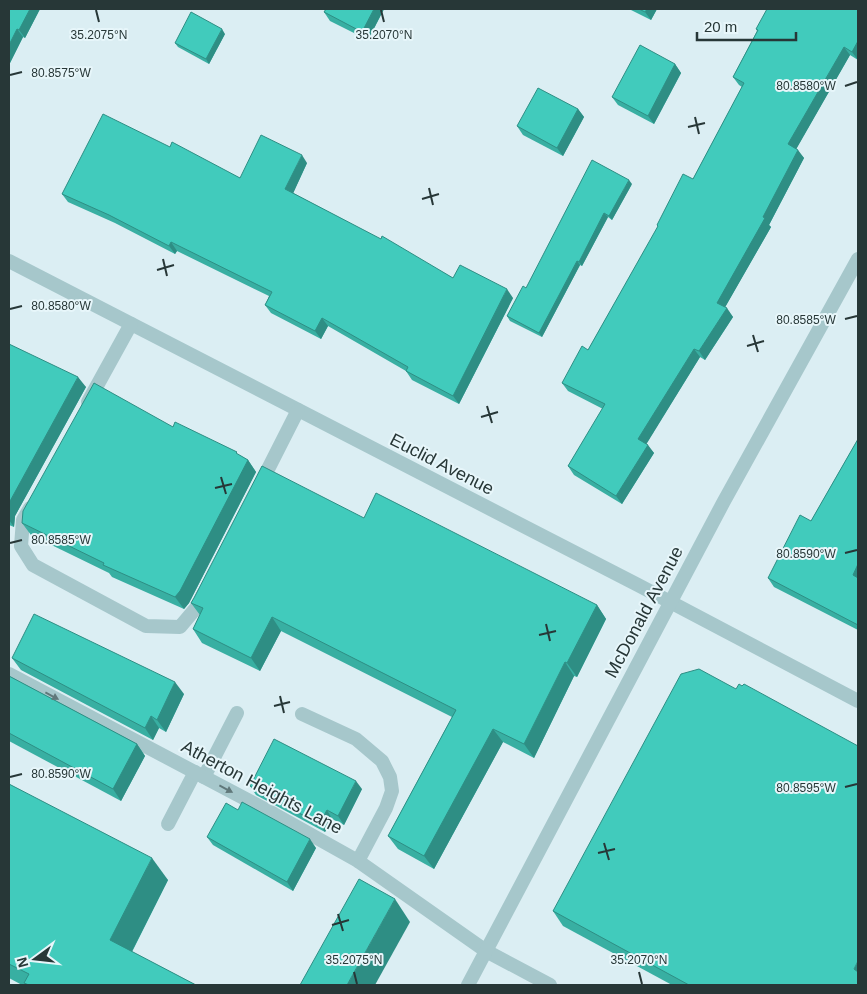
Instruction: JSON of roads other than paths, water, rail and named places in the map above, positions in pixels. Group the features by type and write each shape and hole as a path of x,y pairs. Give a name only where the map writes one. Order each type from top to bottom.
{"street":[{"name":"McDonald Avenue","path":"468,985 723,503 858,259"},
{"name":"Euclid Avenue","path":"9,261 858,701"},
{"path":"84,410 131,324"},
{"path":"254,497 298,410"},
{"path":"37,494 24,520 21,546 33,565 146,626 180,627 196,608 210,582"},
{"name":"Atherton Heights Lane","path":"9,674 358,860 486,951 550,985"},
{"path":"168,824 237,713"},
{"path":"302,714 356,739 382,761 390,777 392,791 386,808 358,860"}]}
